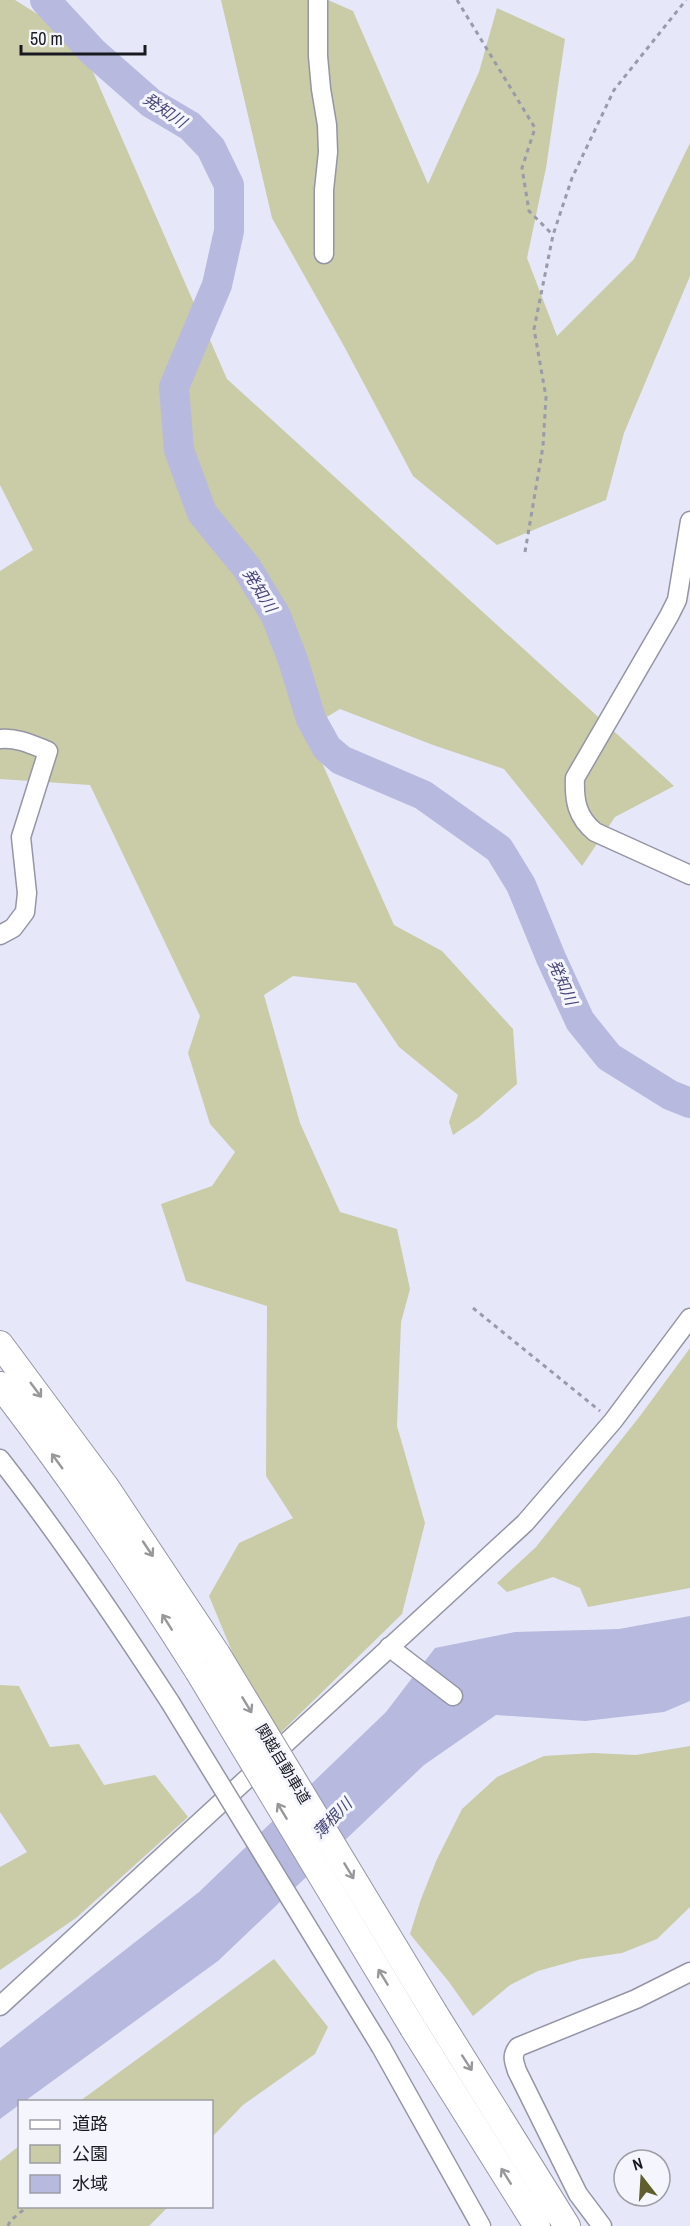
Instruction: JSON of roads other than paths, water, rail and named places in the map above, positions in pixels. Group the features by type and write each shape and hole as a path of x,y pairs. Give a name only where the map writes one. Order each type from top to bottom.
{"highway":[{"name":"関越自動車道","path":"0,1344 106,1486 217,1654 435,2014 567,2226"},
{"name":"関越自動車道","path":"0,1385 85,1499 142,1582 413,2028 537,2226"}],"street":[{"path":"318,0 318,56 327,125 328,152 324,190 324,254"},
{"path":"690,522 677,600 575,778 574,793 584,822 595,832 690,876"},
{"path":"0,739 26,742 48,751 21,837 27,892 25,912 13,928 0,935"},
{"path":"0,2006 525,1524 613,1421 690,1318"},
{"path":"0,1459 102,1598 170,1702 381,2047 481,2226"},
{"path":"389,1647 453,1696"},
{"path":"602,2226 578,2194 512,2057 518,2047 636,1999 690,1972"}],"water":[{"name":"薄根川","path":"690,1616 690,1701 664,1712 585,1721 496,1715 424,1765 218,1961 26,2100 18,2100 18,2106 0,2119 0,2048 199,1892 386,1712 435,1648 515,1632 619,1629"}],"waterway":[{"name":"発知川","path":"45,0 93,52 151,103 190,126 211,148 229,185 229,231 217,285 174,387 179,450 202,513 247,568 276,616 293,660 311,719 327,748 341,760 423,795 499,849 521,885 580,1021 609,1057 670,1095 690,1103"}]}
